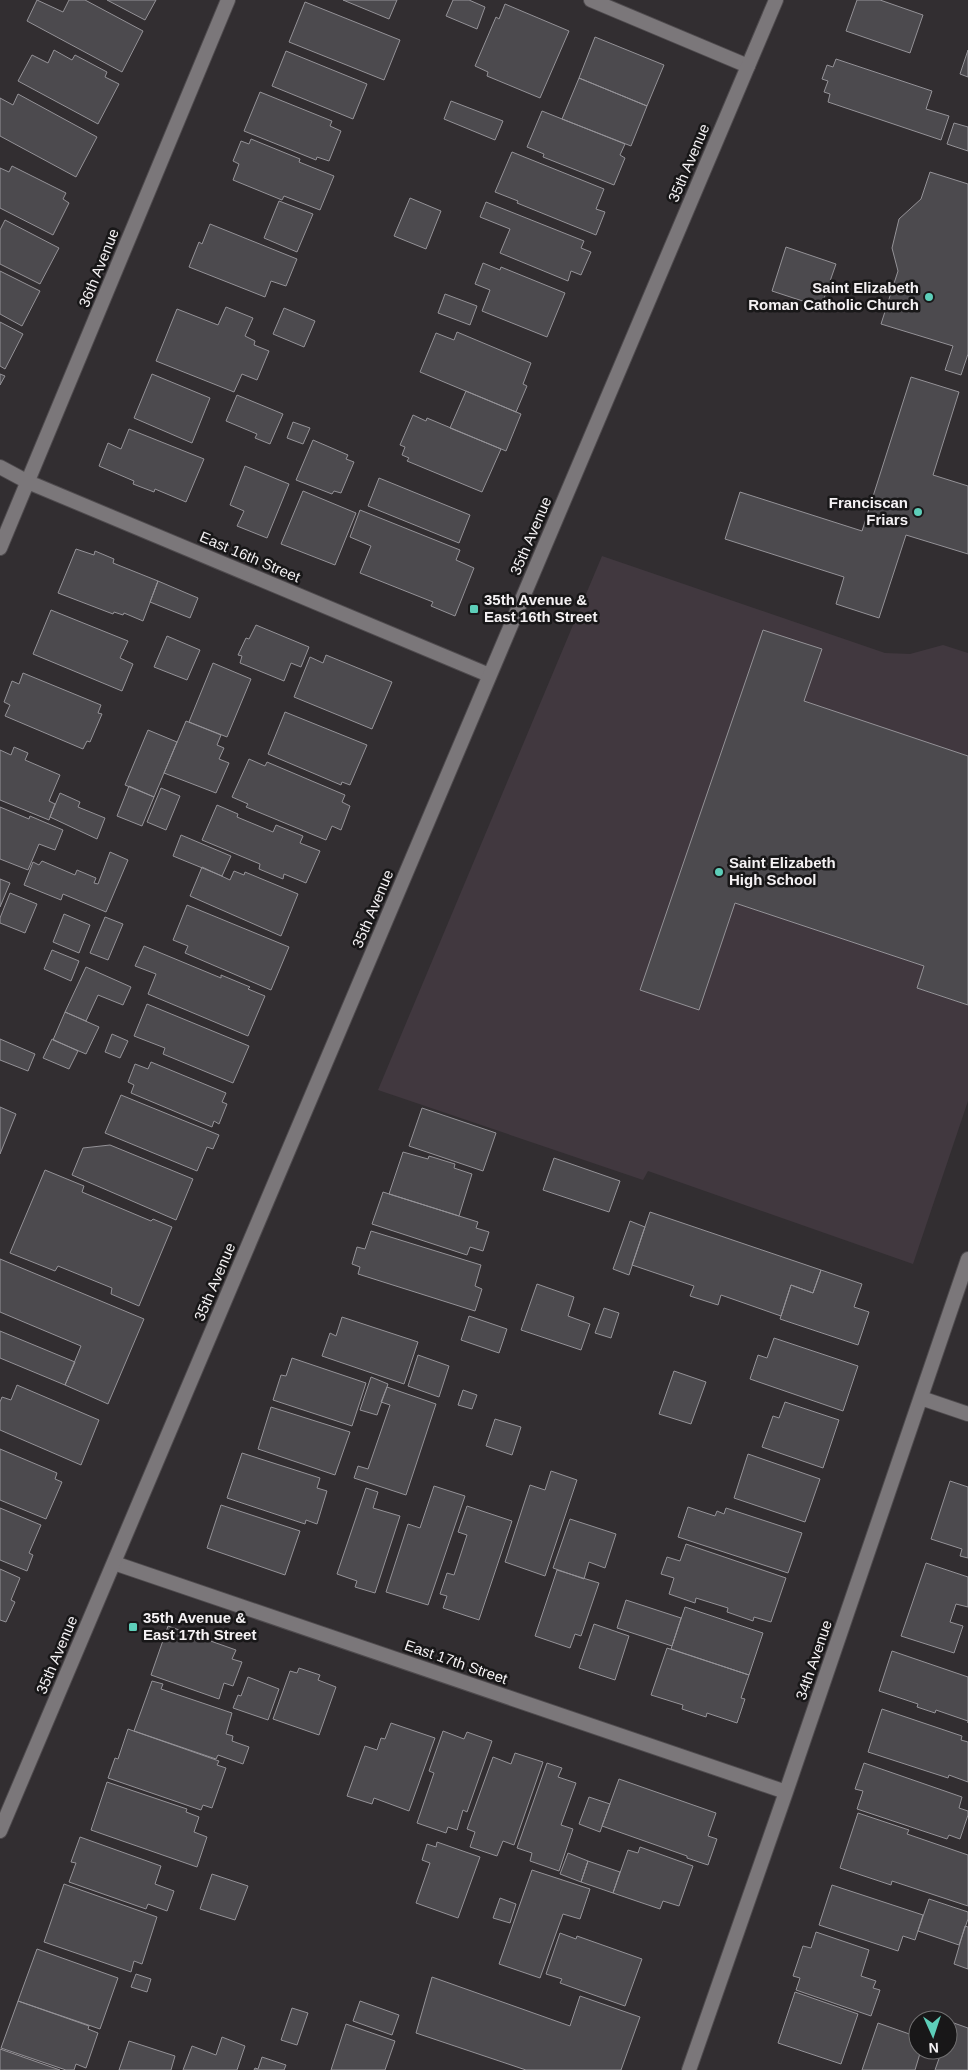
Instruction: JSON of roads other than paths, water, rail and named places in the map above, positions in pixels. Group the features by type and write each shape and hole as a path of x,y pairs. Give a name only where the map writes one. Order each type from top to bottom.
{"street":[{"name":"36th Avenue","path":"0,548 228,0"},
{"path":"591,0 748,66"},
{"name":"35th Avenue","path":"0,1831 776,0"},
{"name":"East 16th Street","path":"0,467 28,482 489,675"},
{"name":"34th Avenue","path":"692,2069 968,1259"},
{"path":"921,1398 968,1414"},
{"name":"East 17th Street","path":"114,1563 786,1792"}],"place":[{"name":"Saint Elizabeth Roman Catholic Church","path":"929,297"},
{"name":"Franciscan Friars","path":"918,512"},
{"name":"35th Avenue & East 16th Street","path":"474,609"},
{"name":"Saint Elizabeth High School","path":"719,872"},
{"name":"35th Avenue & East 17th Street","path":"133,1627"}]}
